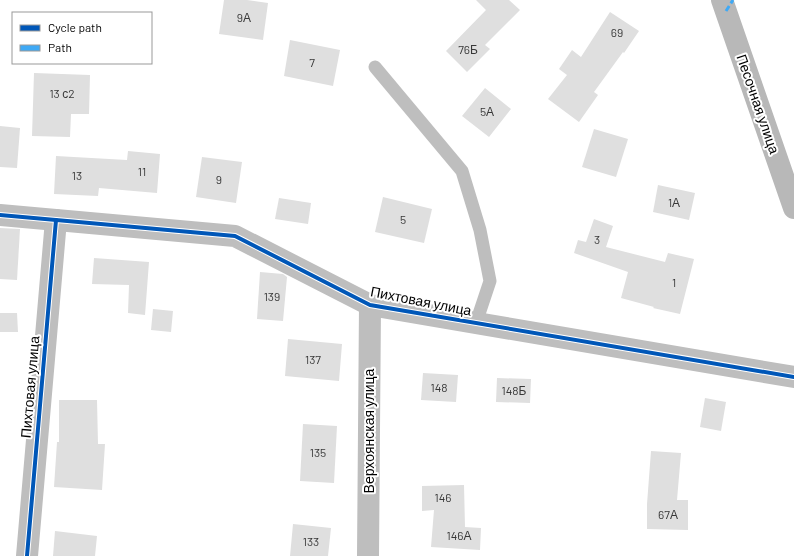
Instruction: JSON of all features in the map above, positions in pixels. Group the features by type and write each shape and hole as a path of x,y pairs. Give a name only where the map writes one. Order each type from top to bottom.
{"main road":[{"name":"Песочная улица","path":"722,0 794,208"}],"street":[{"name":"Пихтовая улица","path":"0,215 235,236 370,305 794,377"},
{"name":"Пихтовая улица","path":"27,556 56,220"},
{"name":"Верхоянская улица","path":"368,556 370,305"}],"lane":[{"path":"375,67 462,171 480,230 490,280 476,323"}],"building":[{"path":"224,0 247,0 268,3 263,40 219,34"},
{"path":"476,0 509,0 520,10 485,45 490,49 467,72 446,51 486,10"},
{"path":"610,12 639,31 594,92 598,95 579,122 548,99 567,75 559,69 572,50 581,57"},
{"path":"290,40 340,50 333,86 284,76"},
{"path":"34,73 90,75 89,114 71,114 70,137 32,136"},
{"path":"485,88 511,109 489,137 462,116"},
{"path":"0,126 20,128 17,168 0,167"},
{"path":"594,129 628,139 616,177 582,167"},
{"path":"128,151 160,154 157,193 99,188 98,196 54,194 56,156 127,160"},
{"path":"202,157 242,162 236,203 196,197"},
{"path":"658,185 695,193 689,220 653,212"},
{"path":"383,197 432,209 424,243 375,232"},
{"path":"279,198 311,203 308,224 275,219"},
{"path":"594,219 613,226 606,247 665,262 668,253 694,259 680,314 653,308 654,307 621,298 628,272 574,253 578,240 586,242"},
{"path":"0,228 20,229 17,280 0,279"},
{"path":"94,258 149,262 145,315 128,313 129,285 92,284"},
{"path":"260,272 283,274 287,277 283,321 257,319"},
{"path":"153,309 173,311 171,332 151,330"},
{"path":"0,313 17,313 18,332 0,332"},
{"path":"288,339 342,344 339,381 285,376"},
{"path":"423,373 458,375 456,402 421,400"},
{"path":"497,378 531,379 530,403 496,402"},
{"path":"705,398 726,402 721,431 700,427"},
{"path":"59,400 97,400 98,444 105,444 102,490 54,487 57,442 59,442"},
{"path":"303,424 337,426 334,483 300,481"},
{"path":"651,451 681,453 677,500 688,500 688,530 647,529 647,504"},
{"path":"464,485 465,527 481,528 480,550 431,547 434,510 422,511 422,486"},
{"path":"293,524 331,528 328,556 290,556"},
{"path":"55,531 97,536 95,556 53,556"}],"marked path":[{"path":"726,11 733,0"}],"cycle path":[{"path":"0,215 235,236 370,305 794,377"},
{"path":"27,556 56,220"}]}
